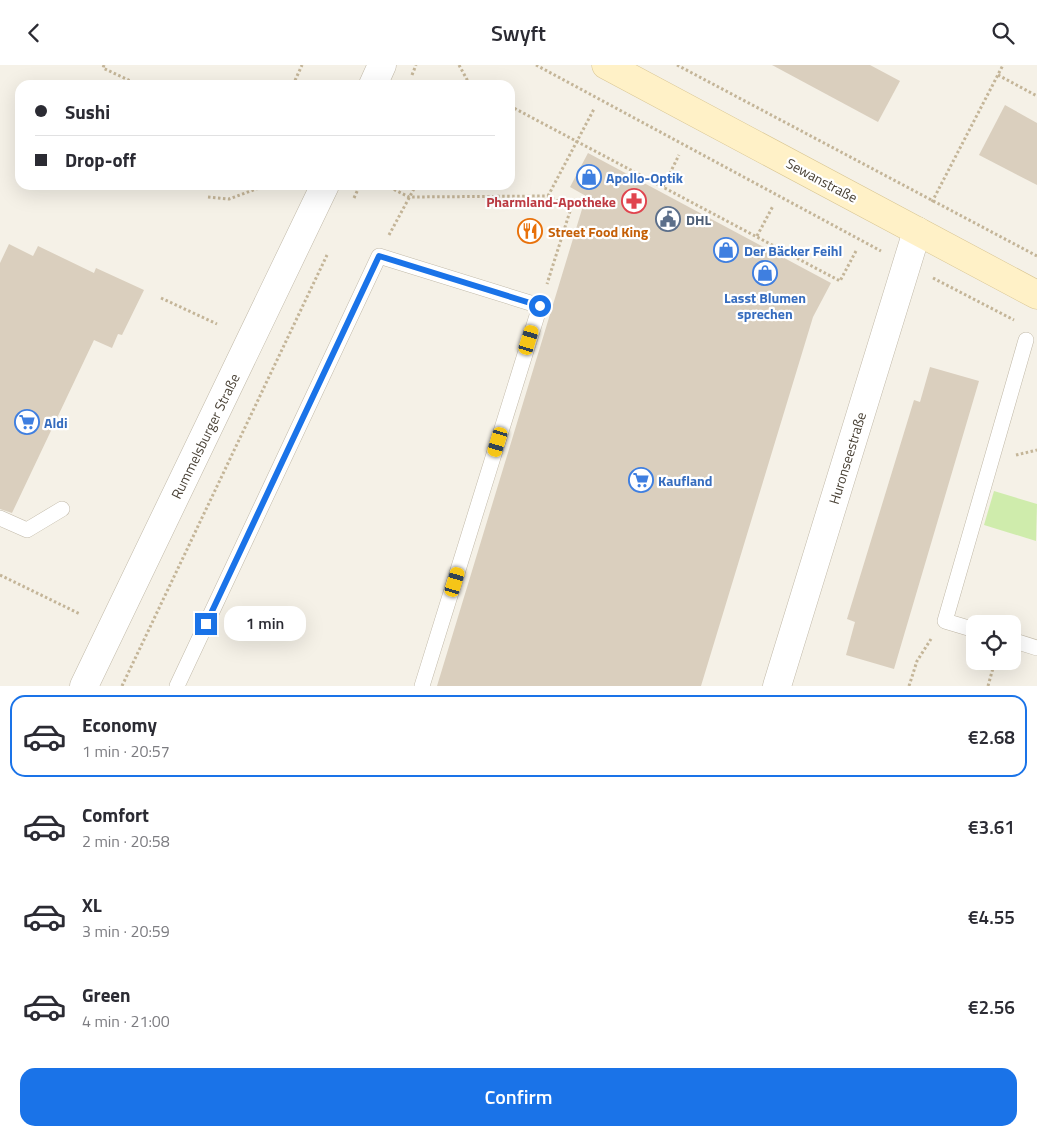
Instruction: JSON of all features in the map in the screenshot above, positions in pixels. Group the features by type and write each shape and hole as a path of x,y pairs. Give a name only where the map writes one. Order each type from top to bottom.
{"street":[{"path":"375,80 382,65"},
{"name":"Sewanstraße","path":"606,65 1037,295"},
{"name":"Rummelsburger Straße","path":"84,686 323,190"},
{"name":"Huronseestraße","path":"777,686 917,231"}],"lane":[{"path":"177,686 379,256 540,306 422,686"},
{"path":"966,627 945,621 1026,340"},
{"path":"0,518 27,530 62,509"},
{"path":"1021,643 1037,647"}],"path":[{"path":"104,65 103,67 129,80"},
{"path":"295,80 302,65"},
{"path":"459,65 468,80"},
{"path":"536,65 888,254"},
{"path":"677,65 1037,256"},
{"path":"940,188 1001,66"},
{"path":"998,75 1037,96"},
{"path":"515,109 840,281 856,251"},
{"path":"548,196 594,109"},
{"path":"663,187 679,155"},
{"path":"208,197 229,199 253,190"},
{"path":"351,203 358,190"},
{"path":"394,190 409,197 548,196 571,208 540,306"},
{"path":"379,256 413,190"},
{"path":"757,236 774,206"},
{"path":"122,686 330,247"},
{"path":"950,287 1015,320"},
{"path":"161,298 217,324"},
{"path":"0,575 80,614"},
{"path":"910,686 917,661 945,621"},
{"path":"988,686 992,670"}],"green space":[{"path":"994,491 1037,504 1036,541 984,525"}],"building":[{"path":"772,65 870,65 900,81 878,122"},
{"path":"1005,105 1037,123 1037,185 979,155"},
{"path":"588,153 831,283 813,317 701,686 437,686 586,196 570,187"},
{"name":"Aldi","path":"9,244 33,256 38,246 94,273 96,268 144,290 122,335 118,334 112,348 94,340 12,513 0,509 0,263"},
{"path":"930,367 979,381 894,669 846,655 855,622 847,619 914,400 920,402"}],"place":[{"name":"Apollo-Optik","path":"589,177"},
{"name":"Pharmland-Apotheke","path":"634,201"},
{"name":"DHL","path":"668,219"},
{"name":"Street Food King","path":"530,231"},
{"name":"Der Bäcker Feihl","path":"726,250"},
{"name":"Lasst Blumen sprechen","path":"765,273"},
{"name":"Aldi","path":"27,422"},
{"name":"Kaufland","path":"641,480"}],"route":[{"path":"206,624 379,256 540,306"}]}
